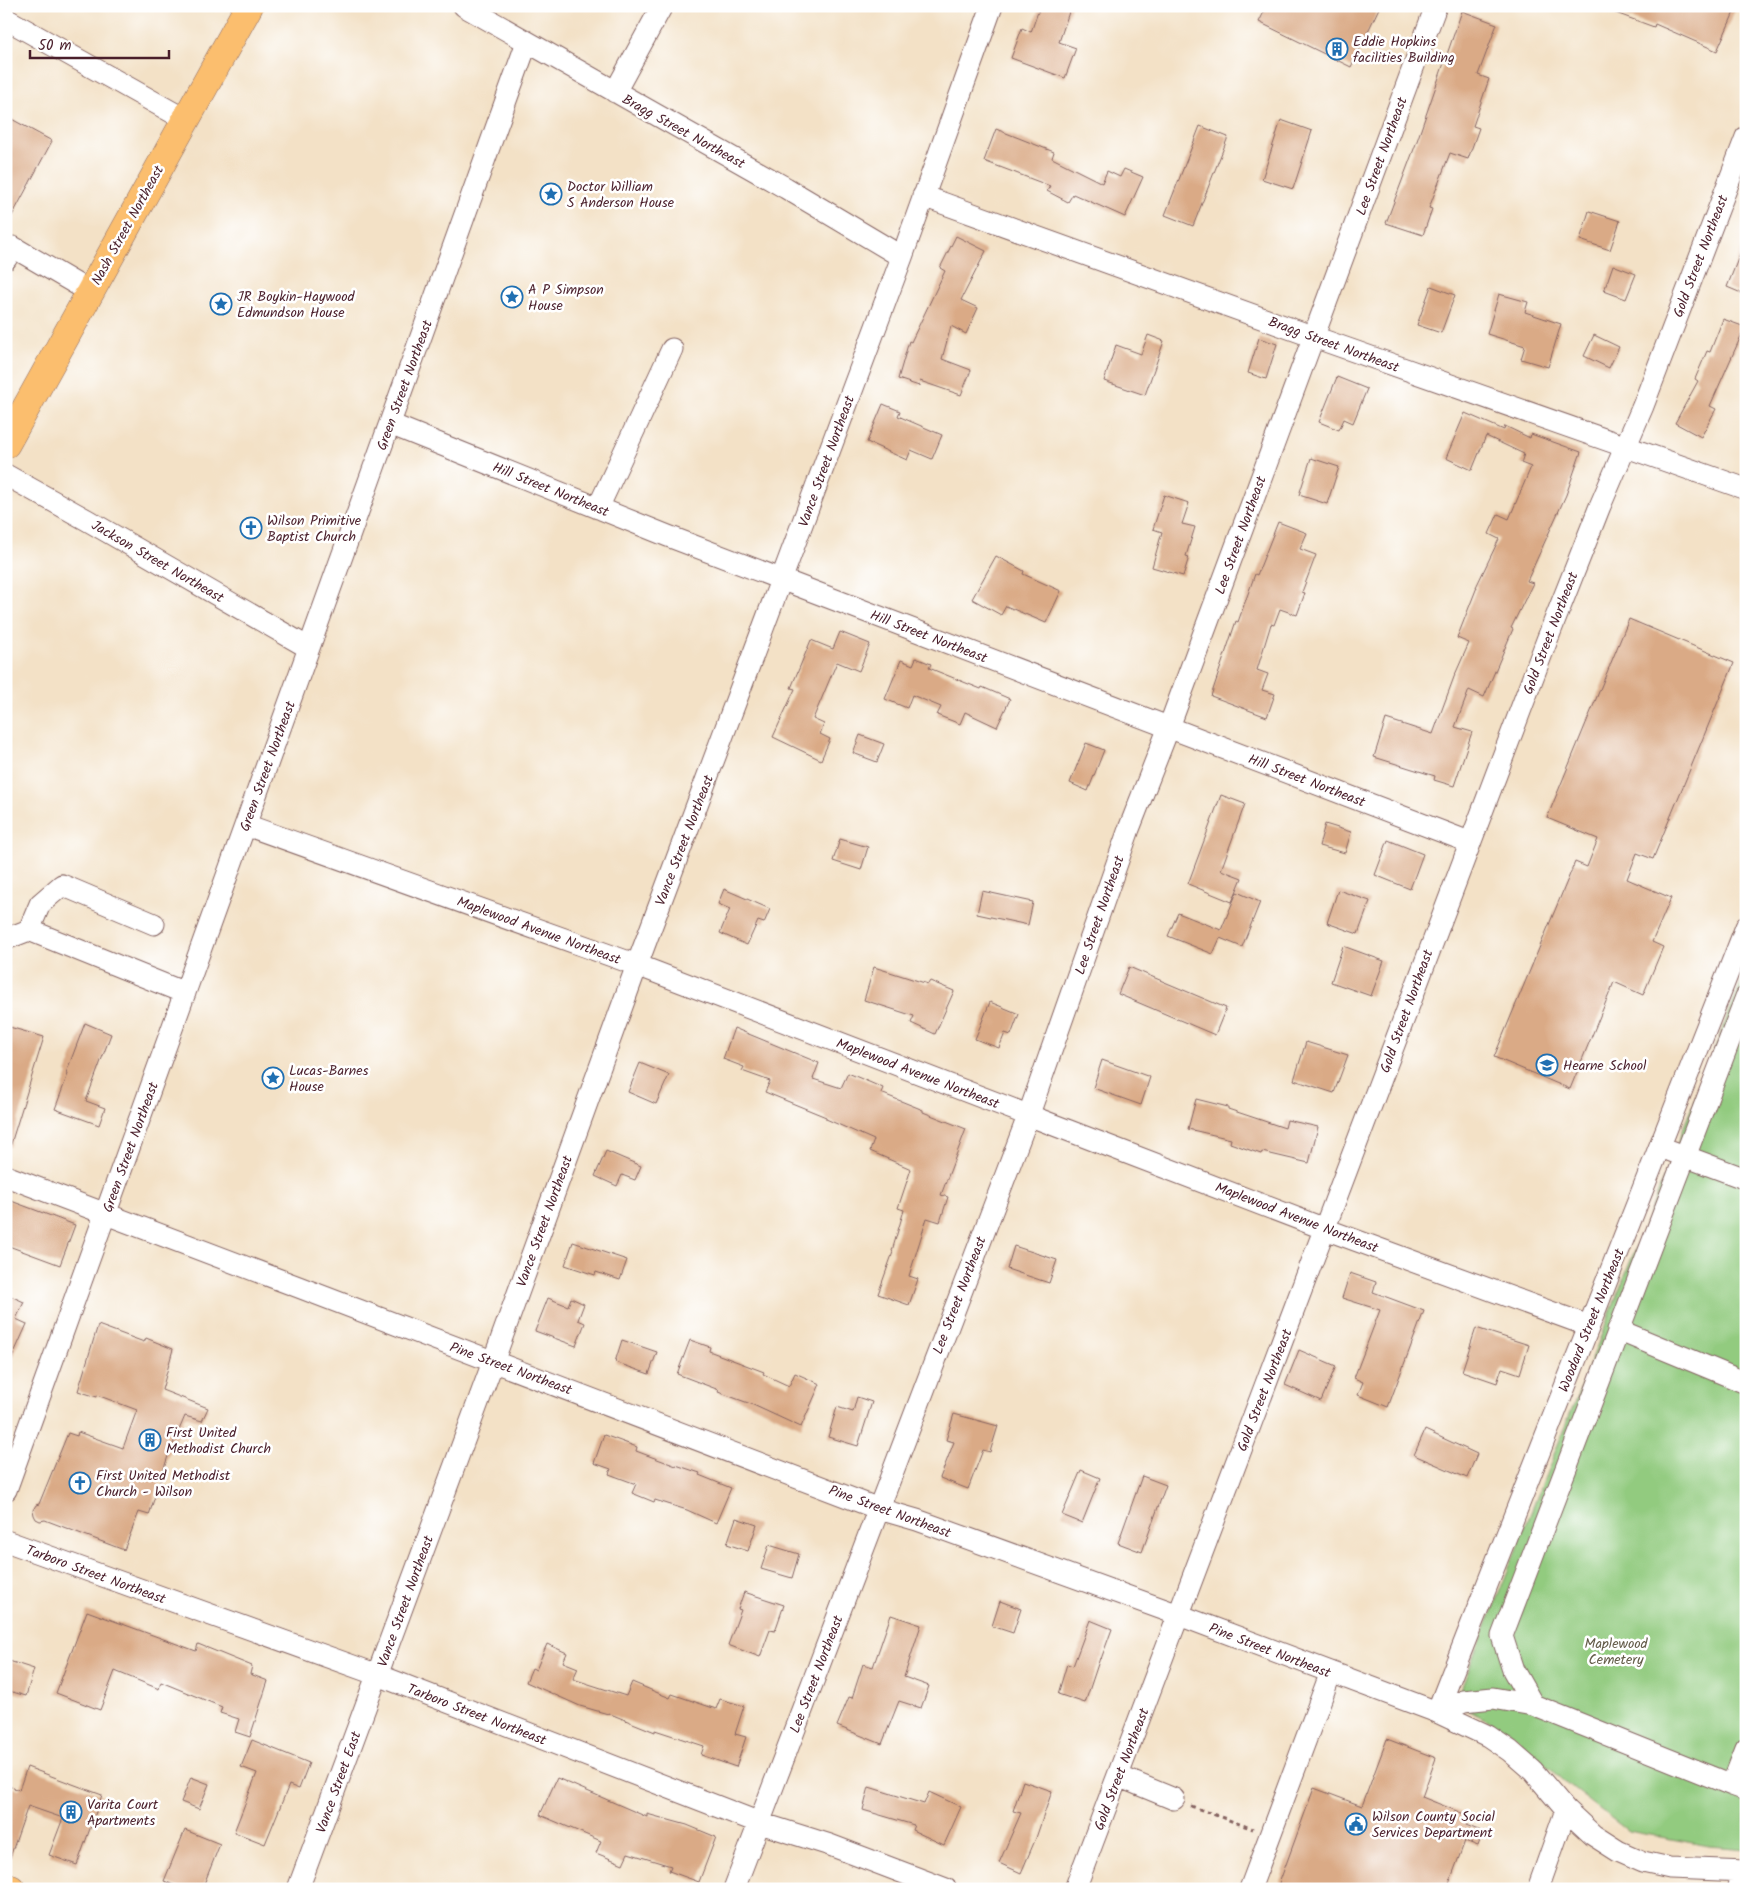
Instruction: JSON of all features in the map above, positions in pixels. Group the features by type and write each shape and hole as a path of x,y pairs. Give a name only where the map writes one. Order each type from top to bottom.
{"main road":[{"name":"Nash Street Northeast","path":"6,444 250,6"},
{"path":"6,1887 11,1889"}],"street":[{"name":"Bragg Street Northeast","path":"464,6 786,188 902,256"},
{"path":"615,92 662,6"},
{"name":"Vance Street Northeast","path":"378,1676 637,965 902,256 992,6"},
{"name":"Lee Street Northeast","path":"734,1889 1029,1114 1129,829 1169,727 1436,6"},
{"path":"6,19 186,120"},
{"name":"Green Street Northeast","path":"6,1490 527,42"},
{"name":"Gold Street Northeast","path":"1075,1889 1325,1229 1469,842 1547,640 1643,406 1746,137"},
{"name":"Bragg Street Northeast","path":"923,196 1314,337 1746,489"},
{"path":"6,259 13,247 90,292"},
{"path":"598,508 672,349"},
{"name":"Hill Street Northeast","path":"390,424 782,580 1469,842"},
{"name":"Jackson Street Northeast","path":"6,475 309,648"},
{"name":"Maplewood Avenue Northeast","path":"246,825 637,965 1325,1229 1589,1326"},
{"path":"29,930 40,904 62,885 154,924"},
{"path":"6,939 29,930 185,993"},
{"name":"Woodard Street Northeast","path":"1436,1712 1660,1146 1744,940"},
{"path":"1533,1705 1513,1670 1502,1636 1746,997"},
{"path":"1660,1146 1746,1179"},
{"name":"Pine Street Northeast","path":"6,1176 493,1362 640,1416 879,1509 917,1520 1179,1615 1436,1712 1488,1736 1510,1751 1533,1771 1566,1810 1593,1835 1618,1851 1644,1862 1670,1868 1741,1877"},
{"path":"1618,1330 1746,1383"},
{"name":"Tarboro Street Northeast","path":"6,1541 378,1676 760,1823 830,1845 946,1889"},
{"path":"1250,1889 1330,1672"},
{"name":"Vance Street East","path":"298,1889 378,1676"},
{"path":"1436,1712 1464,1701 1493,1698 1533,1705 1739,1788 1746,1749"},
{"path":"1118,1776 1174,1799"},
{"path":"1538,1889 1566,1810"}],"path":[{"path":"1174,1799 1270,1836"}],"green space":[{"name":"Maplewood Cemetery","path":"1746,970 1746,1849 1709,1846 1628,1831 1572,1788 1508,1730 1455,1704"}],"building":[{"path":"1040,6 1071,6 1059,42 1076,48 1065,78 1011,58 1022,28 1031,32"},
{"name":"Eddie Hopkins facilities Building","path":"1267,6 1380,6 1351,67 1259,22"},
{"path":"1603,6 1725,6 1735,10 1717,51 1655,24 1654,27 1602,8"},
{"path":"1462,11 1497,24 1478,75 1489,79 1473,126 1479,128 1468,159 1450,153 1429,208 1432,209 1423,235 1386,223 1417,141"},
{"path":"6,116 52,141 6,227"},
{"path":"1281,120 1312,131 1293,189 1262,179"},
{"path":"1200,126 1228,137 1193,226 1165,215"},
{"path":"996,129 1054,152 1052,158 1102,183 1107,171 1120,177 1124,169 1143,177 1125,217 1073,194 1068,202 1047,191 1050,186 984,161"},
{"path":"1589,211 1620,221 1610,250 1580,240"},
{"path":"956,236 986,251 961,300 978,308 966,334 951,326 942,359 971,370 961,395 920,381 919,386 898,379 909,341 911,342 945,271 940,268"},
{"path":"1746,242 1746,295 1727,287"},
{"path":"1613,265 1636,274 1626,299 1604,291"},
{"path":"1431,286 1455,295 1441,333 1417,325"},
{"path":"1499,294 1528,302 1525,312 1561,324 1548,367 1521,359 1525,346 1487,334"},
{"path":"1723,319 1745,327 1710,406 1716,409 1701,437 1675,423 1698,381 1695,379 1707,351 1710,352"},
{"path":"1148,335 1164,341 1145,395 1104,381 1116,345 1141,354"},
{"path":"1594,335 1619,347 1609,368 1584,356"},
{"path":"1259,338 1277,344 1266,379 1248,373"},
{"path":"1337,377 1367,389 1353,423 1344,419 1339,430 1319,422"},
{"path":"883,404 900,411 898,416 942,435 932,459 911,450 907,460 867,442"},
{"path":"1465,413 1504,430 1505,426 1530,438 1531,434 1581,452 1566,495 1527,581 1533,583 1511,628 1513,629 1484,697 1469,690 1455,727 1472,732 1454,786 1434,780 1435,776 1374,757 1386,719 1433,734 1469,643 1457,638 1476,587 1499,539 1489,534 1498,514 1509,519 1531,467 1521,463 1524,454 1486,436 1472,470 1446,458"},
{"path":"1311,458 1339,467 1327,504 1299,495"},
{"path":"1164,495 1189,503 1182,524 1195,527 1186,556 1189,557 1183,576 1152,567 1162,532 1153,529"},
{"path":"1278,522 1307,533 1300,549 1316,555 1302,592 1305,593 1297,615 1280,609 1274,625 1271,624 1257,670 1268,674 1262,690 1275,694 1267,717 1211,696 1236,621 1238,622 1255,574 1257,575"},
{"path":"996,556 1024,571 1023,574 1061,591 1046,623 1006,606 1001,615 972,599"},
{"path":"1629,619 1734,663 1653,859 1637,853 1627,879 1671,898 1652,942 1663,947 1643,995 1614,982 1570,1089 1494,1057 1575,862 1587,867 1598,839 1547,818"},
{"path":"840,632 870,644 859,671 837,662 813,719 824,724 820,734 830,739 821,760 773,737 795,689 791,688 811,640 833,649"},
{"path":"916,658 931,664 929,668 1010,699 997,727 965,712 960,724 937,715 941,707 912,695 907,708 885,699 901,660 913,665"},
{"path":"860,735 884,744 877,762 853,753"},
{"path":"1086,743 1104,750 1088,791 1070,783"},
{"path":"1221,795 1245,804 1221,870 1242,878 1232,902 1188,884"},
{"path":"1325,824 1351,832 1345,853 1319,846"},
{"path":"840,839 868,847 861,870 833,861"},
{"path":"1388,840 1423,854 1410,889 1375,875"},
{"path":"724,889 770,909 764,923 758,921 747,945 720,933 730,909 718,904"},
{"path":"1338,890 1370,901 1358,934 1327,923"},
{"path":"982,891 1033,902 1028,925 977,914"},
{"path":"1237,892 1260,902 1242,947 1220,938 1213,954 1168,936 1178,913 1221,930"},
{"path":"1343,946 1384,961 1371,996 1331,982"},
{"path":"874,967 928,984 930,981 954,991 935,1034 911,1023 914,1016 864,1000"},
{"path":"1129,967 1226,1008 1215,1035 1118,994"},
{"path":"990,1002 1019,1014 1011,1035 1005,1033 999,1048 975,1039"},
{"path":"85,1023 111,1034 86,1101 105,1108 99,1125 55,1109"},
{"path":"6,1026 44,1037 10,1147 6,1147"},
{"path":"734,1028 819,1063 813,1079 841,1088 848,1073 883,1088 881,1093 966,1129 941,1195 948,1197 940,1222 927,1218 909,1276 918,1279 909,1305 878,1294 893,1252 904,1210 898,1208 911,1169 870,1151 874,1140 826,1119 826,1117 765,1092 770,1081 742,1071 744,1067 723,1059"},
{"path":"1306,1042 1348,1055 1334,1093 1294,1080"},
{"path":"1102,1060 1150,1077 1141,1105 1093,1088"},
{"path":"640,1063 669,1075 656,1104 628,1092"},
{"path":"1196,1099 1228,1107 1228,1109 1285,1128 1287,1120 1318,1127 1309,1163 1262,1152 1261,1154 1230,1143 1231,1139 1188,1129"},
{"path":"606,1151 641,1166 635,1180 622,1175 617,1186 595,1176"},
{"path":"6,1199 75,1225 60,1265 6,1245"},
{"path":"573,1242 627,1260 620,1280 596,1272 595,1275 565,1265"},
{"path":"1014,1246 1057,1260 1049,1283 1007,1269"},
{"path":"1350,1273 1376,1282 1373,1292 1424,1311 1388,1407 1358,1395 1363,1382 1354,1378 1380,1310 1342,1298"},
{"path":"6,1294 24,1302 16,1319 27,1324 6,1371"},
{"path":"548,1298 568,1306 571,1298 584,1304 578,1320 585,1323 576,1346 535,1331"},
{"name":"First United Methodist Church","path":"98,1325 144,1342 146,1338 173,1349 162,1390 208,1408 202,1421 185,1416 168,1456 149,1515 139,1512 124,1550 45,1520 40,1521 36,1519 33,1510 39,1504 68,1433 77,1436 78,1432 123,1448 137,1410 97,1395 97,1397 78,1391"},
{"path":"1476,1328 1529,1345 1520,1374 1502,1368 1497,1383 1462,1371"},
{"path":"622,1340 657,1352 649,1374 615,1362"},
{"path":"690,1340 710,1347 709,1351 764,1372 763,1374 789,1386 795,1373 820,1384 801,1427 751,1404 718,1392 719,1390 677,1374"},
{"path":"1299,1350 1336,1366 1321,1401 1285,1385"},
{"path":"857,1397 872,1402 858,1446 828,1437 837,1407 853,1412"},
{"path":"954,1414 998,1426 990,1452 983,1450 968,1489 940,1478 954,1442 946,1440"},
{"path":"1425,1430 1477,1454 1467,1478 1414,1455"},
{"path":"604,1435 637,1447 636,1451 700,1473 699,1475 731,1488 716,1523 687,1510 655,1500 654,1502 632,1493 636,1484 609,1474 611,1469 594,1463"},
{"path":"1081,1470 1100,1478 1082,1523 1062,1515"},
{"path":"1142,1476 1166,1485 1142,1552 1118,1543"},
{"path":"736,1518 757,1525 748,1551 727,1544"},
{"path":"769,1545 799,1554 792,1578 761,1569"},
{"path":"744,1592 784,1605 775,1631 770,1630 760,1657 728,1645 741,1610 738,1609"},
{"path":"1000,1601 1021,1609 1013,1633 992,1626"},
{"path":"87,1611 196,1651 198,1644 252,1666 250,1674 268,1681 250,1737 235,1732 239,1719 220,1713 222,1707 161,1682 159,1689 115,1671 100,1710 56,1693"},
{"path":"891,1615 921,1625 904,1677 929,1686 921,1708 899,1701 882,1744 837,1726 849,1697 852,1698 863,1664 873,1667"},
{"path":"1090,1620 1112,1629 1085,1703 1058,1694 1067,1664 1073,1666"},
{"path":"547,1644 567,1653 563,1662 578,1668 573,1679 626,1696 632,1682 670,1698 672,1694 716,1709 720,1699 744,1706 735,1734 746,1737 736,1767 701,1755 704,1746 655,1730 655,1732 608,1713 580,1706 526,1682 532,1668 536,1670"},
{"path":"6,1660 34,1669 26,1696 6,1690"},
{"name":"Wilson County Social Services Department","path":"1387,1739 1436,1758 1422,1797 1469,1816 1466,1825 1483,1832 1478,1846 1465,1841 1447,1889 1277,1889 1314,1788 1362,1806"},
{"path":"252,1740 309,1763 299,1789 289,1785 265,1844 234,1832 257,1773 241,1767"},
{"name":"Varita Court Apartments","path":"27,1767 102,1795 77,1865 49,1855 63,1818 28,1806 8,1863 6,1862 6,1785 19,1790"},
{"path":"191,1777 209,1784 199,1809 181,1802"},
{"path":"557,1778 647,1817 647,1814 687,1825 716,1837 699,1882 669,1871 671,1866 628,1853 623,1864 596,1853 601,1841 540,1815"},
{"path":"1023,1781 1052,1791 1036,1838 1021,1873 999,1863 1021,1813 1013,1811"},
{"path":"869,1787 924,1804 929,1792 961,1807 944,1845 912,1830 914,1825 863,1810"},
{"path":"185,1830 220,1844 202,1889 183,1889 164,1881"}],"place":[{"name":"Eddie Hopkins facilities Building","path":"1337,49"},
{"name":"Doctor William S Anderson House","path":"551,194"},
{"name":"A P Simpson House","path":"512,297"},
{"name":"JR Boykin-Haywood Edmundson House","path":"221,304"},
{"name":"Wilson Primitive Baptist Church","path":"251,528"},
{"name":"Hearne School","path":"1547,1065"},
{"name":"Lucas-Barnes House","path":"273,1078"},
{"name":"First United Methodist Church","path":"150,1440"},
{"name":"First United Methodist Church - Wilson","path":"80,1483"},
{"name":"Varita Court Apartments","path":"71,1812"},
{"name":"Wilson County Social Services Department","path":"1356,1824"}]}
